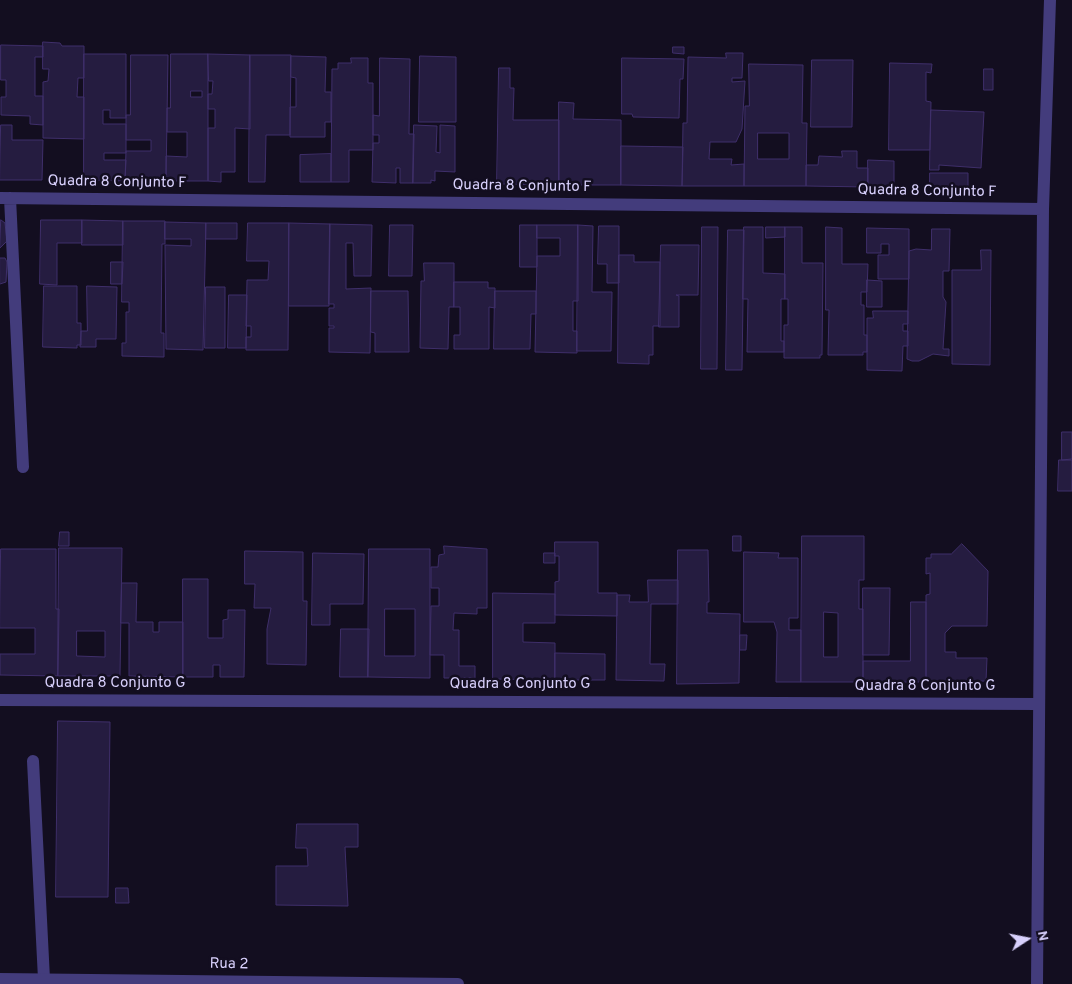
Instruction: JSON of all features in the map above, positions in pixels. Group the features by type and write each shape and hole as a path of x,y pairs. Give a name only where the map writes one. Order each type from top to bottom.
{"street":[{"path":"1037,984 1043,209 1050,0"},
{"path":"5,198 23,467"},
{"name":"Quadra 8 Conjunto F","path":"5,198 1043,209"},
{"name":"Quadra 8 Conjunto G","path":"0,700 1039,704"},
{"path":"33,761 44,979"},
{"name":"Rua 2","path":"0,979 458,984"}],"building":[{"path":"43,42 60,43 62,46 84,46 84,78 78,78 77,97 84,97 84,139 43,138 43,82 48,81 49,69 43,69"},
{"path":"1,45 43,46 43,57 35,57 35,96 43,96 43,125 30,124 30,116 1,115 1,97 6,97 6,80 1,80"},
{"path":"673,47 684,47 684,54 673,53"},
{"path":"726,53 743,53 742,78 732,78 732,82 745,81 742,129 736,142 710,142 709,159 732,159 731,165 744,164 744,186 682,186 683,123 687,123 688,57 726,58"},
{"path":"84,54 126,54 126,118 110,118 110,110 103,110 103,124 126,124 126,153 104,153 104,160 126,160 125,181 84,180"},
{"path":"171,54 208,54 208,181 166,181 166,156 187,157 187,132 167,132 167,108 170,108","holes":["191,91 202,91 202,97 191,97"]},
{"path":"208,54 250,55 250,129 235,128 235,172 221,172 221,182 208,181 208,128 215,128 215,109 208,109 208,94 212,94 213,81 209,81"},
{"path":"131,55 168,55 166,181 125,181 126,151 151,151 151,140 126,140 126,115 130,115"},
{"path":"250,55 291,55 290,135 266,135 265,182 249,182"},
{"path":"291,56 326,57 325,92 331,92 331,122 325,122 325,137 290,137 290,107 296,107 296,78 291,77"},
{"path":"420,56 456,57 456,122 419,122"},
{"path":"351,58 368,58 368,83 373,83 373,150 349,150 349,182 331,182 332,69 338,69 338,63 351,63"},
{"path":"380,58 410,59 409,134 414,134 413,183 400,183 400,168 396,168 396,183 372,182 373,143 379,143 379,135 373,135 373,115 379,116"},
{"path":"622,58 684,59 683,79 680,79 679,118 633,117 632,114 622,114"},
{"path":"812,60 853,60 852,127 811,127"},
{"path":"890,63 932,64 931,73 926,72 926,101 931,102 930,150 889,150"},
{"path":"749,64 803,65 802,123 807,123 806,186 744,186 745,106 749,106","holes":["758,133 789,133 789,159 758,159"]},
{"path":"499,68 510,68 510,88 514,88 513,120 559,120 559,185 497,184"},
{"path":"984,69 993,69 993,90 984,90"},
{"path":"559,102 574,103 573,119 621,120 621,185 559,185"},
{"path":"931,110 984,112 981,168 939,165 939,170 930,170"},
{"path":"1,125 12,125 12,140 43,140 42,180 0,180"},
{"path":"414,125 437,126 436,152 440,153 440,125 455,126 455,172 435,171 435,181 431,180 431,183 413,183"},
{"path":"621,146 683,147 682,186 621,185"},
{"path":"842,151 857,151 857,168 868,168 868,187 806,186 806,165 818,165 819,156 842,157"},
{"path":"331,154 331,182 300,182 300,155"},
{"path":"868,160 894,161 894,187 868,187"},
{"path":"930,173 968,173 968,188 930,187"},
{"path":"1,220 5,223 7,241 0,248"},
{"path":"41,220 82,220 82,243 57,243 57,285 40,284"},
{"path":"82,220 123,221 123,245 82,245"},
{"path":"123,221 165,221 165,244 162,244 161,333 164,333 164,357 122,356 122,343 126,343 126,312 129,312 129,302 122,302"},
{"path":"165,222 206,223 203,350 166,349 165,245 191,246 191,239 165,239"},
{"path":"206,223 237,223 237,239 206,239"},
{"path":"248,223 289,223 288,350 246,350 246,337 251,337 251,326 246,326 247,280 268,280 269,261 247,261"},
{"path":"289,223 330,224 329,306 289,306"},
{"path":"330,224 372,225 371,276 354,276 353,243 346,243 346,289 371,288 370,353 329,352 329,328 334,328 334,326 329,326 329,308 334,308 334,304 329,304"},
{"path":"390,225 413,225 412,276 389,276"},
{"path":"520,225 537,225 537,267 520,267"},
{"path":"537,225 578,225 578,301 573,301 573,331 577,331 577,353 535,352 537,256 560,256 560,238 537,238"},
{"path":"578,225 593,226 592,292 612,292 611,351 577,351"},
{"path":"599,226 619,226 619,283 607,283 607,264 598,264"},
{"path":"702,227 718,227 717,369 701,369"},
{"path":"744,227 763,227 763,273 785,274 785,299 781,299 781,341 784,341 784,352 747,352 748,299 743,299"},
{"path":"766,227 785,227 785,237 766,238"},
{"path":"785,227 802,227 802,263 823,263 822,355 820,355 820,358 784,358 784,325 788,325 788,299 785,299"},
{"path":"826,227 842,228 842,264 868,264 867,292 861,292 861,305 864,305 864,335 867,335 867,352 863,352 863,355 828,355 829,310 826,310"},
{"path":"867,228 909,229 909,279 878,279 878,255 889,255 889,244 881,244 881,253 867,253"},
{"path":"932,229 950,229 949,271 943,271 943,297 946,302 943,349 949,349 949,356 933,354 919,361 912,361 907,359 909,251 916,249 931,250"},
{"path":"728,230 744,230 742,370 726,370"},
{"path":"661,245 699,245 698,295 676,295 679,296 679,327 659,327"},
{"path":"981,250 991,250 990,365 952,364 952,270 981,270"},
{"path":"619,255 634,255 634,262 660,262 660,326 653,326 653,355 649,355 649,364 618,363"},
{"path":"0,258 5,258 7,262 6,282 0,284"},
{"path":"111,262 123,262 122,284 111,284"},
{"path":"424,263 454,263 454,307 449,307 448,349 420,348 421,281 424,281"},
{"path":"867,280 882,281 882,307 867,307"},
{"path":"454,282 488,282 488,288 495,288 495,308 489,307 489,349 454,349 454,335 460,335 460,307 454,307"},
{"path":"44,286 77,286 77,323 81,323 81,345 77,345 77,348 43,347"},
{"path":"87,286 117,287 116,339 96,339 96,347 80,347 81,331 87,331"},
{"path":"206,287 225,287 225,348 205,348"},
{"path":"371,291 408,291 409,352 375,352 375,333 371,332"},
{"path":"495,291 536,291 536,314 531,314 530,349 494,349"},
{"path":"229,295 247,295 246,348 228,348"},
{"path":"873,311 908,311 908,324 903,324 903,331 908,331 908,346 903,346 902,371 867,370 867,318 873,318"},
{"path":"1062,432 1072,432 1072,459 1062,460"},
{"path":"1059,460 1072,460 1072,491 1058,491"},
{"path":"60,532 69,532 69,546 59,546"},
{"path":"733,536 741,536 741,551 733,551"},
{"path":"802,536 864,536 864,580 859,580 859,609 863,609 863,682 801,682","holes":["824,612 838,613 838,657 824,657"]},
{"path":"555,542 598,542 598,593 617,593 617,616 555,615 555,582 559,581 559,556 555,556"},
{"path":"962,544 988,571 987,626 952,626 945,633 945,652 956,652 956,658 987,658 986,681 926,682 926,595 930,594 930,573 926,574 926,558 931,558 931,554 951,554"},
{"path":"444,546 487,549 487,608 477,608 477,614 454,613 453,630 459,630 459,666 475,666 475,678 444,678 444,655 430,655 431,606 439,606 439,588 431,588 431,567 438,567 439,555 444,554"},
{"path":"59,548 122,548 120,676 58,676","holes":["77,631 105,631 105,657 77,656"]},
{"path":"1,549 56,549 56,609 59,609 58,676 0,675 0,654 35,654 35,628 0,628"},
{"path":"369,549 430,549 430,678 368,677","holes":["385,609 415,609 415,656 385,656"]},
{"path":"678,550 708,550 709,602 707,602 707,613 740,614 739,683 677,684"},
{"path":"245,551 303,552 303,601 307,601 306,665 267,664 267,629 271,608 254,608 255,584 245,584"},
{"path":"744,552 779,553 778,558 798,558 798,618 789,618 789,630 801,630 801,682 776,682 777,632 774,622 744,622"},
{"path":"313,553 364,554 363,604 330,604 330,625 312,625"},
{"path":"544,553 555,553 555,563 544,563"},
{"path":"183,579 208,579 208,638 223,638 223,620 228,619 228,610 245,610 244,677 220,677 220,665 213,665 213,677 183,677"},
{"path":"648,580 678,580 678,604 651,604 650,664 665,664 664,681 616,680 617,595 630,595 629,602 648,602"},
{"path":"122,583 137,583 136,622 153,622 153,632 159,632 159,622 183,622 183,677 129,676 129,623 121,623"},
{"path":"863,588 890,588 889,655 863,655"},
{"path":"493,593 555,594 555,623 523,623 523,642 555,643 555,680 493,679"},
{"path":"911,602 926,602 926,682 863,682 863,661 910,661"},
{"path":"341,629 369,629 368,677 340,677"},
{"path":"740,635 747,635 746,650 740,650"},
{"path":"555,653 605,654 605,680 555,680"},
{"path":"58,721 110,722 108,897 56,897"},
{"path":"297,824 358,824 358,847 345,847 348,906 276,905 276,866 308,866 307,848 296,848"},
{"path":"116,888 128,888 129,903 116,903"}]}
